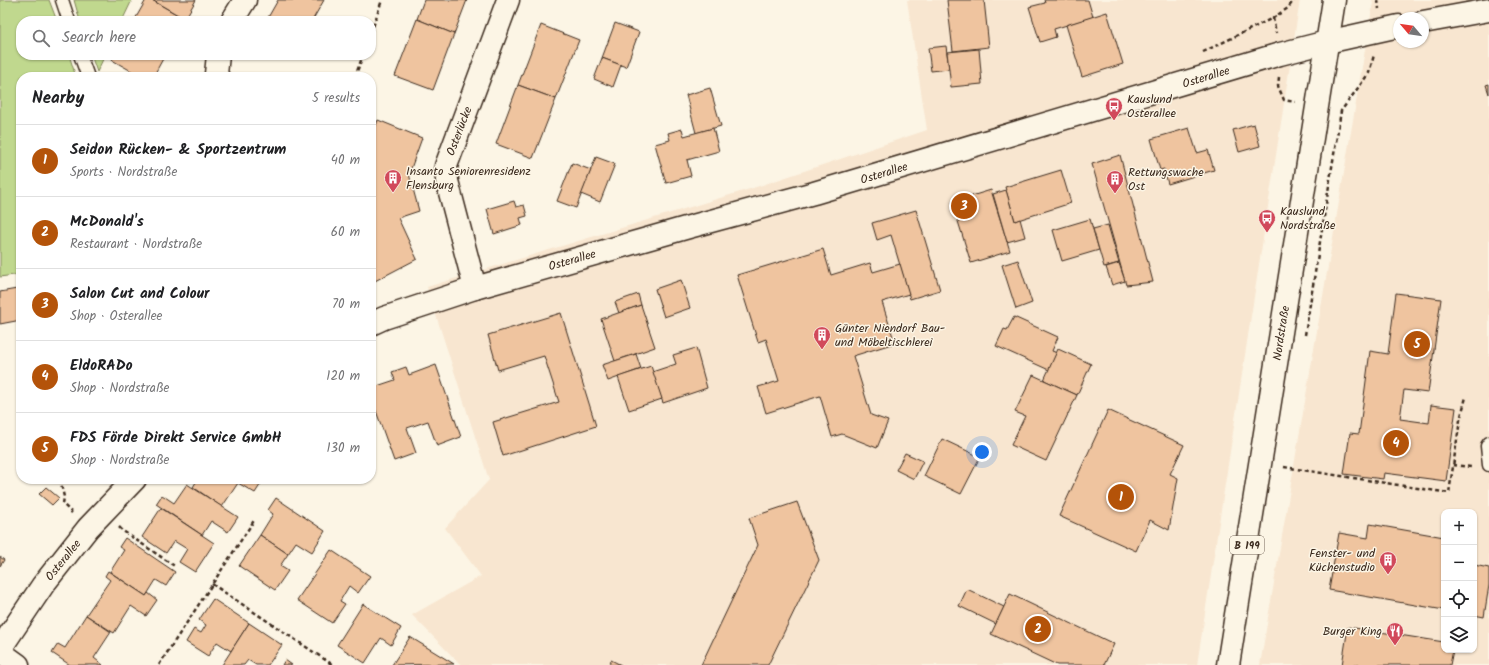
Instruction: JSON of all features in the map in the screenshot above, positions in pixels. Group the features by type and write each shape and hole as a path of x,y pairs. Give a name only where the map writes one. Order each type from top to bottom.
{"street":[{"path":"235,16 245,0"},
{"name":"Osterlücke","path":"475,288 447,180 446,166 508,0"},
{"name":"Nordstraße","path":"1228,665 1334,0"},
{"path":"1429,21 1489,10"},
{"name":"Osterallee","path":"376,322 475,288 689,227 814,194 1280,54 1390,28"},
{"path":"216,72 217,60"},
{"name":"Osterallee","path":"0,649 43,585 88,528 131,484"},
{"path":"0,652 18,665"}],"lane":[{"path":"62,0 67,16"},
{"path":"82,60 86,72"},
{"path":"1489,443 1487,446 1489,465"}],"path":[{"path":"376,18 382,0"},
{"path":"1202,53 1273,18 1288,8 1294,0"},
{"path":"1273,18 1280,54 1278,86 1284,100 1341,111 1369,73 1390,28 1378,0"},
{"path":"357,72 361,60"},
{"path":"1284,467 1449,493 1460,420 1466,397"},
{"path":"61,484 64,497 63,504 88,528"},
{"path":"104,512 123,531 176,567"},
{"path":"159,665 255,519"},
{"path":"212,584 333,665"}],"shaded area":[{"path":"907,0 1300,0 1197,665 461,665 412,615 481,576 445,528 489,480 427,287 753,188 927,130"},
{"path":"1372,0 1489,0 1489,665 1260,665 1373,3"}],"green space":[{"path":"0,0 49,0 55,16 16,16 16,60 71,60 74,72 16,72 16,275 0,277"},
{"path":"74,0 132,0 124,16 79,16"},
{"path":"93,60 103,60 97,72"}],"building":[{"path":"146,0 152,0 180,16 137,16"},
{"path":"152,0 196,0 187,16 180,16"},
{"path":"278,0 324,0 315,16 269,16"},
{"path":"424,0 467,0 454,34 417,19"},
{"path":"947,0 984,0 989,47 953,51"},
{"path":"1044,0 1088,0 1093,17 1054,29 1056,37 1040,42 1029,7 1045,3"},
{"path":"1107,12 1123,64 1082,77 1066,25"},
{"path":"417,19 454,34 433,90 395,76"},
{"path":"615,23 639,32 626,67 602,58"},
{"path":"541,25 579,40 556,99 518,85"},
{"path":"946,46 949,69 931,71 928,48"},
{"path":"979,49 982,84 951,87 947,52"},
{"path":"602,58 621,65 613,87 594,79"},
{"path":"112,60 162,60 156,72 133,72"},
{"path":"1489,84 1489,94 1486,85"},
{"path":"518,85 556,99 533,158 496,144"},
{"path":"710,88 721,126 696,133 686,95"},
{"name":"Insanto Seniorenresidenz Flensburg","path":"378,120 422,138 409,174 419,211 398,218 417,259 376,280 376,125"},
{"path":"1254,124 1260,146 1239,152 1233,130"},
{"path":"713,128 719,151 687,160 691,176 666,183 655,144 670,140 668,133 682,129 684,136"},
{"path":"1189,128 1197,153 1208,150 1214,170 1168,184 1164,169 1160,170 1151,139"},
{"name":"Rettungswache Ost","path":"1120,155 1153,282 1126,285 1092,164"},
{"path":"596,157 615,164 600,202 581,194"},
{"path":"572,163 591,170 576,208 557,201"},
{"path":"1061,170 1071,203 1015,221 1005,187"},
{"path":"991,190 1010,251 971,263 952,202"},
{"path":"1006,190 1015,221 1020,219 1025,237 1007,242 993,194"},
{"path":"514,201 516,207 524,205 527,216 520,218 522,225 494,234 487,209"},
{"path":"916,210 940,290 910,299 891,235 877,240 872,223"},
{"path":"1090,219 1099,250 1062,261 1053,230"},
{"path":"1108,225 1119,263 1104,267 1093,229"},
{"name":"Günter Niendorf Bau- und Möbeltischlerei","path":"823,249 831,275 870,263 873,272 900,264 909,294 882,302 895,343 853,356 871,415 888,421 877,448 842,434 832,437 820,396 766,413 758,387 779,381 766,339 758,342 737,275"},
{"path":"1018,260 1032,303 1016,309 1002,265"},
{"path":"1119,263 1125,281 1112,285 1106,267"},
{"path":"681,280 690,308 664,317 655,289"},
{"path":"16,289 16,321 0,324 0,292"},
{"path":"1396,293 1441,299 1428,393 1404,390 1400,419 1429,423 1431,405 1456,408 1446,481 1384,473 1383,479 1344,474 1350,433 1359,434 1370,351 1388,354"},
{"path":"638,294 641,305 619,313 615,302"},
{"path":"641,305 655,347 615,361 601,319"},
{"path":"561,313 596,426 503,456 493,422 559,402 544,356 498,370 488,335"},
{"path":"1014,317 1058,337 1052,351 1057,353 1049,370 996,346 1004,329 1007,330"},
{"path":"696,348 707,388 663,403 652,372 676,364 673,355"},
{"path":"1058,349 1091,364 1077,395 1044,380"},
{"path":"636,354 641,369 608,381 602,365"},
{"path":"436,365 461,437 437,446 428,421 407,428 416,453 394,461 376,411 376,386 395,380 392,372 406,367 409,375"},
{"path":"651,366 662,399 629,410 618,377"},
{"path":"1033,375 1077,395 1046,461 1011,445 1025,416 1015,412"},
{"path":"1108,410 1184,445 1170,474 1178,478 1169,530 1150,520 1136,551 1059,516"},
{"path":"942,439 980,457 961,494 924,476"},
{"path":"905,453 923,461 914,479 896,470"},
{"path":"187,484 238,517 228,532 211,521 202,535 156,504 162,495 174,503"},
{"path":"195,484 237,484 222,507 193,487"},
{"path":"240,484 261,484 255,493"},
{"path":"46,487 59,498 52,505 39,494"},
{"path":"276,498 325,531 312,552 296,542 288,554 260,535 273,514 268,510"},
{"path":"797,502 819,560 768,665 701,665 758,545 749,518"},
{"path":"161,508 214,543 195,572 179,562 187,549 174,541 166,553 142,537"},
{"name":"Fenster- und Küchenstudio","path":"1370,524 1441,536 1441,609 1329,590 1339,533 1368,538"},
{"path":"260,535 288,554 280,566 288,571 275,590 239,566"},
{"path":"125,538 175,572 166,586 156,580 146,596 110,572 124,550 119,547"},
{"path":"331,550 370,576 358,593 349,586 340,601 345,604 332,623 297,600"},
{"path":"0,557 4,560 0,566"},
{"path":"1477,566 1489,568 1489,585 1484,617 1477,616"},
{"path":"108,571 146,596 148,593 157,600 146,616 131,606 114,633 86,615 110,580 105,576"},
{"path":"967,589 1004,607 996,624 959,606"},
{"path":"1010,594 1114,644 1104,665 1057,665 991,634"},
{"path":"213,599 249,623 231,651 217,642 208,656 186,642 194,629 201,633 206,625 199,620"},
{"path":"363,604 401,628 391,645 381,638 365,663 337,645"},
{"path":"86,615 111,632 94,658 103,665 70,665 52,653 58,644 65,648"},
{"path":"249,623 282,645 268,665 256,665 248,660 244,665 222,665"},
{"name":"Burger King","path":"1348,627 1441,642 1441,653 1452,653 1450,665 1342,665"},
{"path":"410,637 454,664 392,665"},
{"path":"285,660 292,665 282,665"},
{"path":"611,660 621,665 609,665"}],"place":[{"name":"Kauslund Osterallee","path":"1114,121"},
{"name":"Insanto Seniorenresidenz Flensburg","path":"393,193"},
{"name":"Rettungswache Ost","path":"1115,194"},
{"name":"Salon Cut and Colour","path":"964,206"},
{"name":"Kauslund Nordstraße","path":"1267,233"},
{"name":"FDS Förde Direkt Service GmbH","path":"1417,344"},
{"name":"Günter Niendorf Bau- und Möbeltischlerei","path":"822,350"},
{"name":"EldoRADo","path":"1396,443"},
{"name":"Seidon Rücken- & Sportzentrum","path":"1121,497"},
{"name":"Fenster- und Küchenstudio","path":"1388,575"},
{"name":"McDonald's","path":"1038,629"},
{"name":"Burger King","path":"1395,646"}]}
